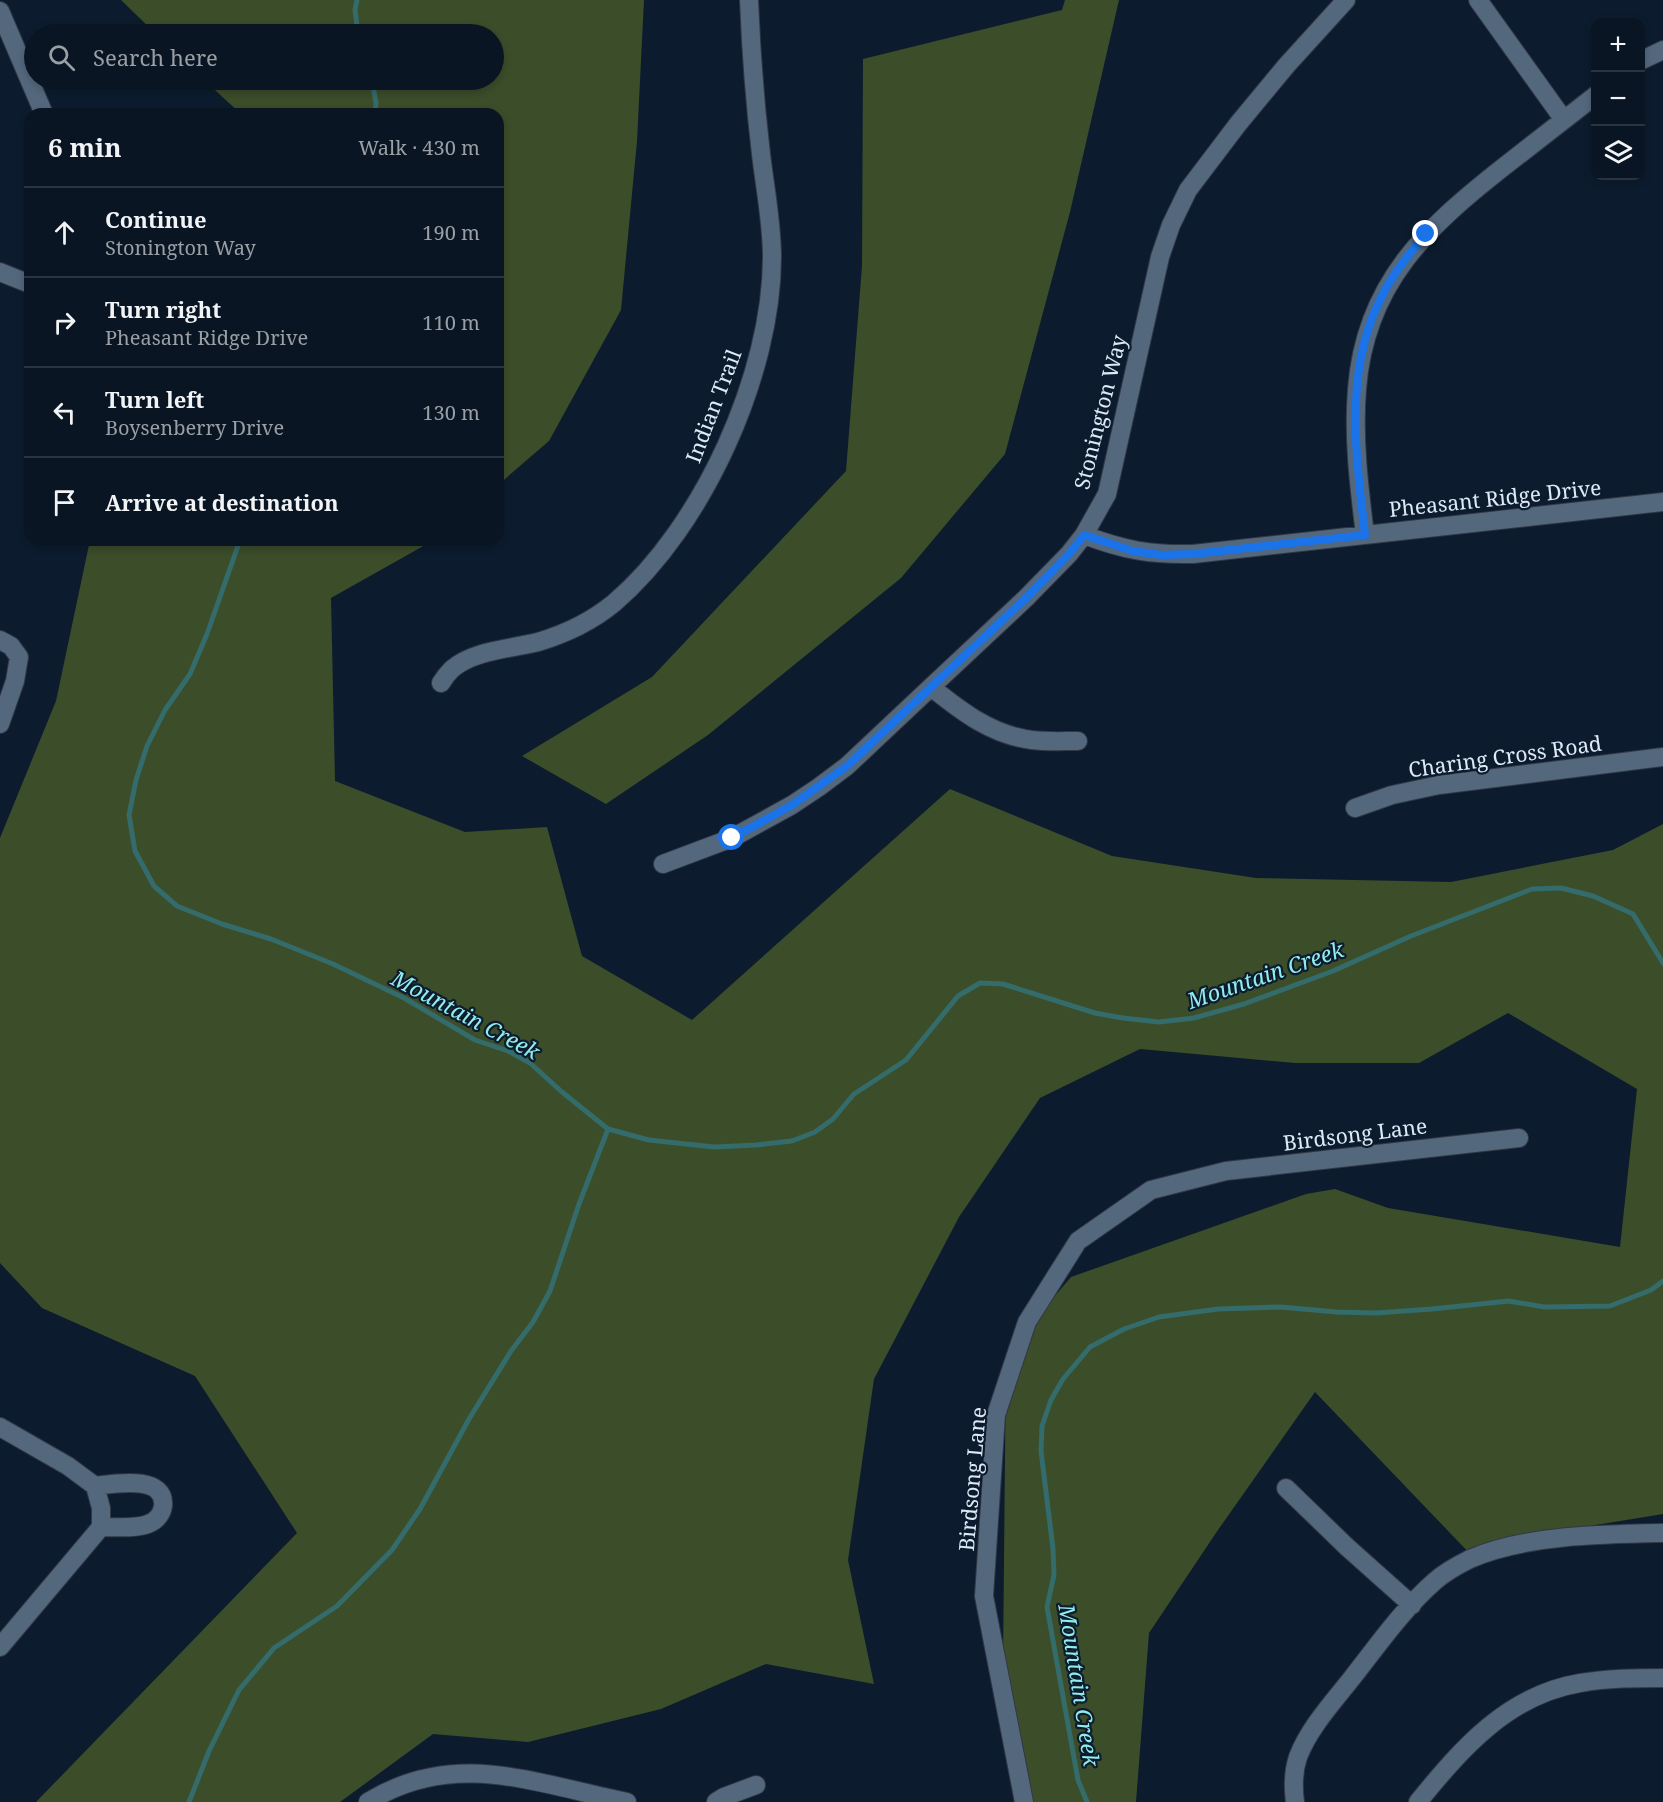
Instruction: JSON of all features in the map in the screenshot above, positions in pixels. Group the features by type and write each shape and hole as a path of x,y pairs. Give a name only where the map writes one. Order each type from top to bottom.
{"street":[{"name":"Indian Trail","path":"441,683 453,668 475,656 557,636 587,622 614,603 649,568 680,529 709,480 732,429 750,382 761,344 768,303 772,256 757,119 748,0"},
{"name":"Stonington Way","path":"663,864 732,838 792,805 847,766 1026,598 1069,554 1084,535 1107,494 1160,257 1171,225 1188,190 1286,66 1346,0"},
{"path":"1478,0 1564,120"},
{"path":"0,11 24,67"},
{"path":"1645,59 1663,50"},
{"path":"34,90 41,108"},
{"path":"1365,535 1356,456 1357,388 1363,350 1383,294 1409,254 1445,215 1591,99"},
{"path":"0,272 24,282"},
{"name":"Pheasant Ridge Drive","path":"1084,535 1133,551 1162,555 1193,554 1663,502"},
{"path":"0,640 11,646 19,657 15,681 0,724"},
{"path":"931,687 961,712 989,728 1033,740 1078,741"},
{"name":"Charing Cross Road","path":"1355,808 1392,795 1439,785 1663,758"},
{"name":"Birdsong Lane","path":"1024,1802 984,1596 996,1415 1027,1322 1078,1241 1151,1190 1226,1171 1520,1138"},
{"path":"0,1427 68,1466 95,1486 101,1508 101,1527 0,1647"},
{"path":"95,1486 127,1482 140,1483 158,1491 163,1499 162,1512 149,1524 101,1527"},
{"path":"1286,1488 1412,1605"},
{"path":"1296,1802 1294,1777 1296,1766 1303,1748 1324,1713 1393,1625 1435,1581 1450,1570 1468,1560 1499,1549 1547,1540 1616,1534 1663,1533"},
{"path":"1418,1802 1470,1741 1495,1720 1528,1700 1581,1682 1663,1678"},
{"path":"368,1802 380,1794 421,1779 473,1772 518,1777 627,1802"},
{"path":"716,1802 756,1785"}],"green space":[{"path":"121,0 644,0 637,141 621,310 549,441 504,480 504,108 234,108 215,90 504,90 504,24 146,24"},
{"path":"1065,0 1119,0 1070,212 1005,454 901,578 708,735 606,804 522,756 652,677 846,471 862,266 863,59 1062,10"},
{"path":"89,546 423,546 331,598 335,781 465,832 547,827 582,956 692,1020 950,789 1112,856 1256,878 1451,882 1613,850 1663,824 1663,1514 1516,1538 1474,1558 1315,1392 1149,1633 1136,1802 1022,1802 1003,1663 1006,1353 1071,1277 1306,1194 1335,1189 1388,1208 1620,1247 1637,1089 1508,1013 1419,1063 1295,1063 1140,1049 1040,1098 959,1217 874,1379 848,1560 874,1684 766,1664 661,1709 528,1742 433,1734 340,1802 36,1802 297,1533 195,1376 42,1308 0,1263 0,838 56,701"}],"waterway":[{"name":"Mountain Creek","path":"357,0 355,10 357,24"},
{"name":"Mountain Creek","path":"374,90 376,108"},
{"name":"Mountain Creek","path":"238,546 207,634 190,674 165,710 147,746 136,780 129,815 135,851 154,886 177,906 222,924 271,939 333,964 404,998 475,1040 508,1051 530,1063 608,1129 649,1140 714,1147 792,1141 815,1132 833,1119 854,1094 906,1060 958,996 980,983 1003,984 1095,1013 1123,1018 1159,1022 1194,1018 1244,1004 1333,971 1411,936 1532,889 1561,888 1593,896 1633,914 1663,963"},
{"path":"189,1802 209,1751 239,1690 274,1648 337,1606 392,1550 420,1509 469,1419 511,1351 533,1322 550,1291 579,1204 608,1129"},
{"name":"Mountain Creek","path":"1087,1802 1078,1780 1047,1607 1054,1575 1041,1451 1042,1426 1051,1400 1063,1379 1090,1347 1124,1329 1159,1317 1218,1309 1281,1307 1376,1313 1509,1301 1544,1307 1610,1306 1651,1290 1663,1281"}],"route":[{"path":"732,838 792,805 847,766 1026,598 1069,554 1084,535 1133,551 1162,555 1193,554 1365,535 1356,456 1355,410 1359,368 1374,314 1383,294 1409,254 1426,234"}]}
